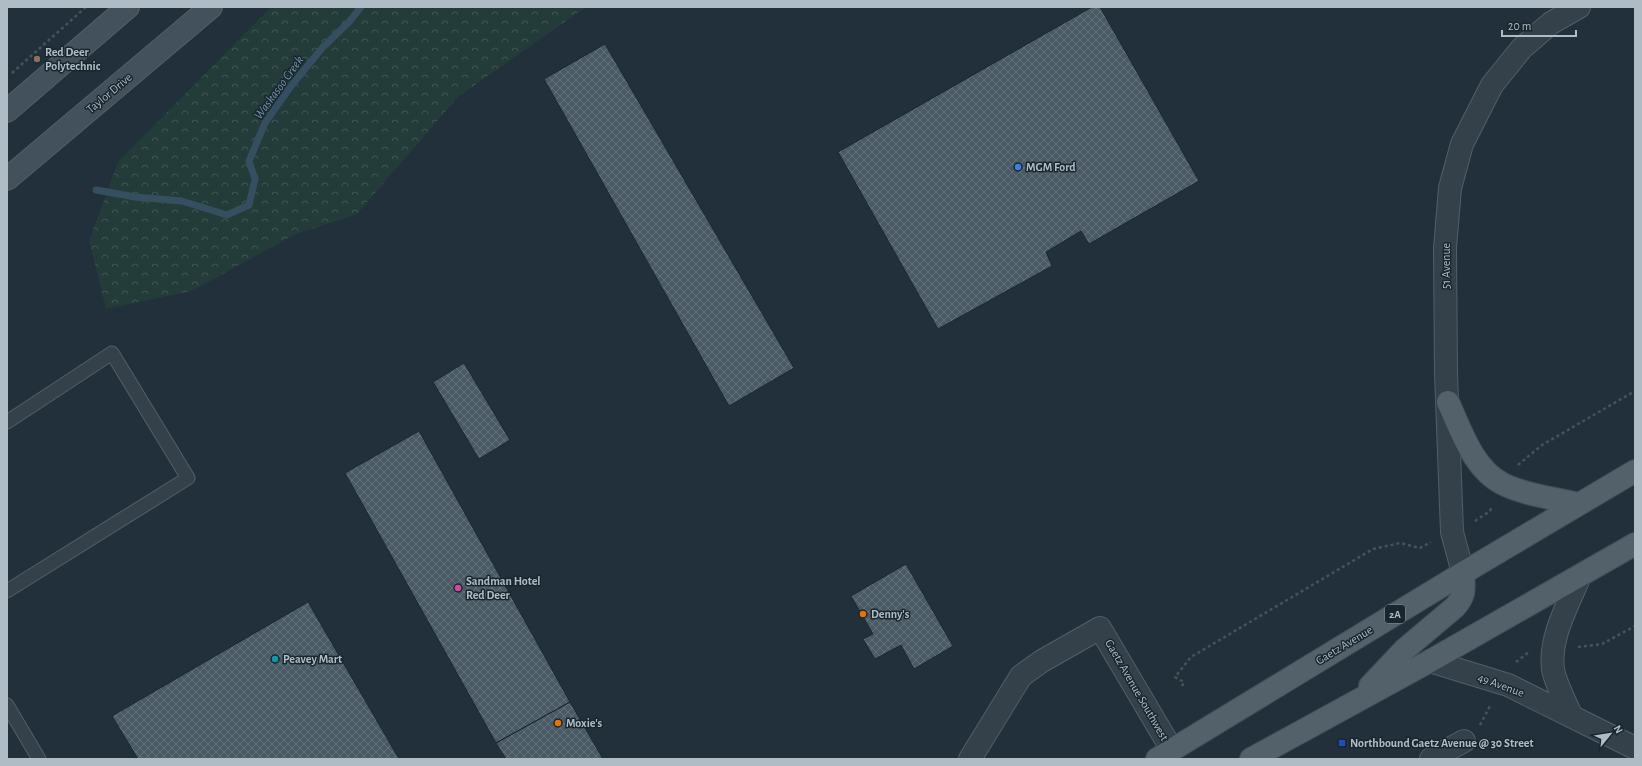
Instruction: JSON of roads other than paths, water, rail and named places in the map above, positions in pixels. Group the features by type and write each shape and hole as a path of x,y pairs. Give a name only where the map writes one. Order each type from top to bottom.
{"main road":[{"path":"7,111 128,7"},
{"name":"Taylor Drive","path":"7,179 211,7"},
{"path":"1448,402 1474,455 1492,476 1503,484 1524,491 1578,504"},
{"name":"Gaetz Avenue","path":"1169,756 1463,573 1635,471"},
{"path":"1251,759 1430,661 1635,544"},
{"path":"1355,701 1404,650 1455,607 1462,599 1464,589 1463,573"}],"street":[{"name":"51 Avenue","path":"1463,573 1452,532 1445,248 1450,188 1462,144 1492,85 1522,48 1551,23 1579,7"},
{"path":"1570,715 1552,670 1553,648 1559,627 1580,576"},
{"name":"Gaetz Avenue Southwest","path":"970,759 1021,676 1042,661 1100,628 1169,756"},
{"name":"49 Avenue","path":"1430,661 1508,685 1635,748"},
{"path":"1431,759 1464,741"}],"lane":[{"path":"7,422 112,353 188,478 7,591"},
{"path":"7,705 39,759"}],"waterway":[{"name":"Waskasoo Creek","path":"96,190 135,197 182,201 227,215 249,205 255,179 249,161 265,123 291,86 323,47 349,22 361,7"}],"place":[{"name":"Red Deer Polytechnic","path":"37,59"},
{"name":"MGM Ford","path":"1018,167"},
{"name":"Sandman Hotel Red Deer","path":"458,588"},
{"name":"Denny's","path":"863,614"},
{"name":"Peavey Mart","path":"275,659"},
{"name":"Moxie's","path":"558,723"},
{"name":"Northbound Gaetz Avenue @ 30 Street","path":"1342,743"}]}
